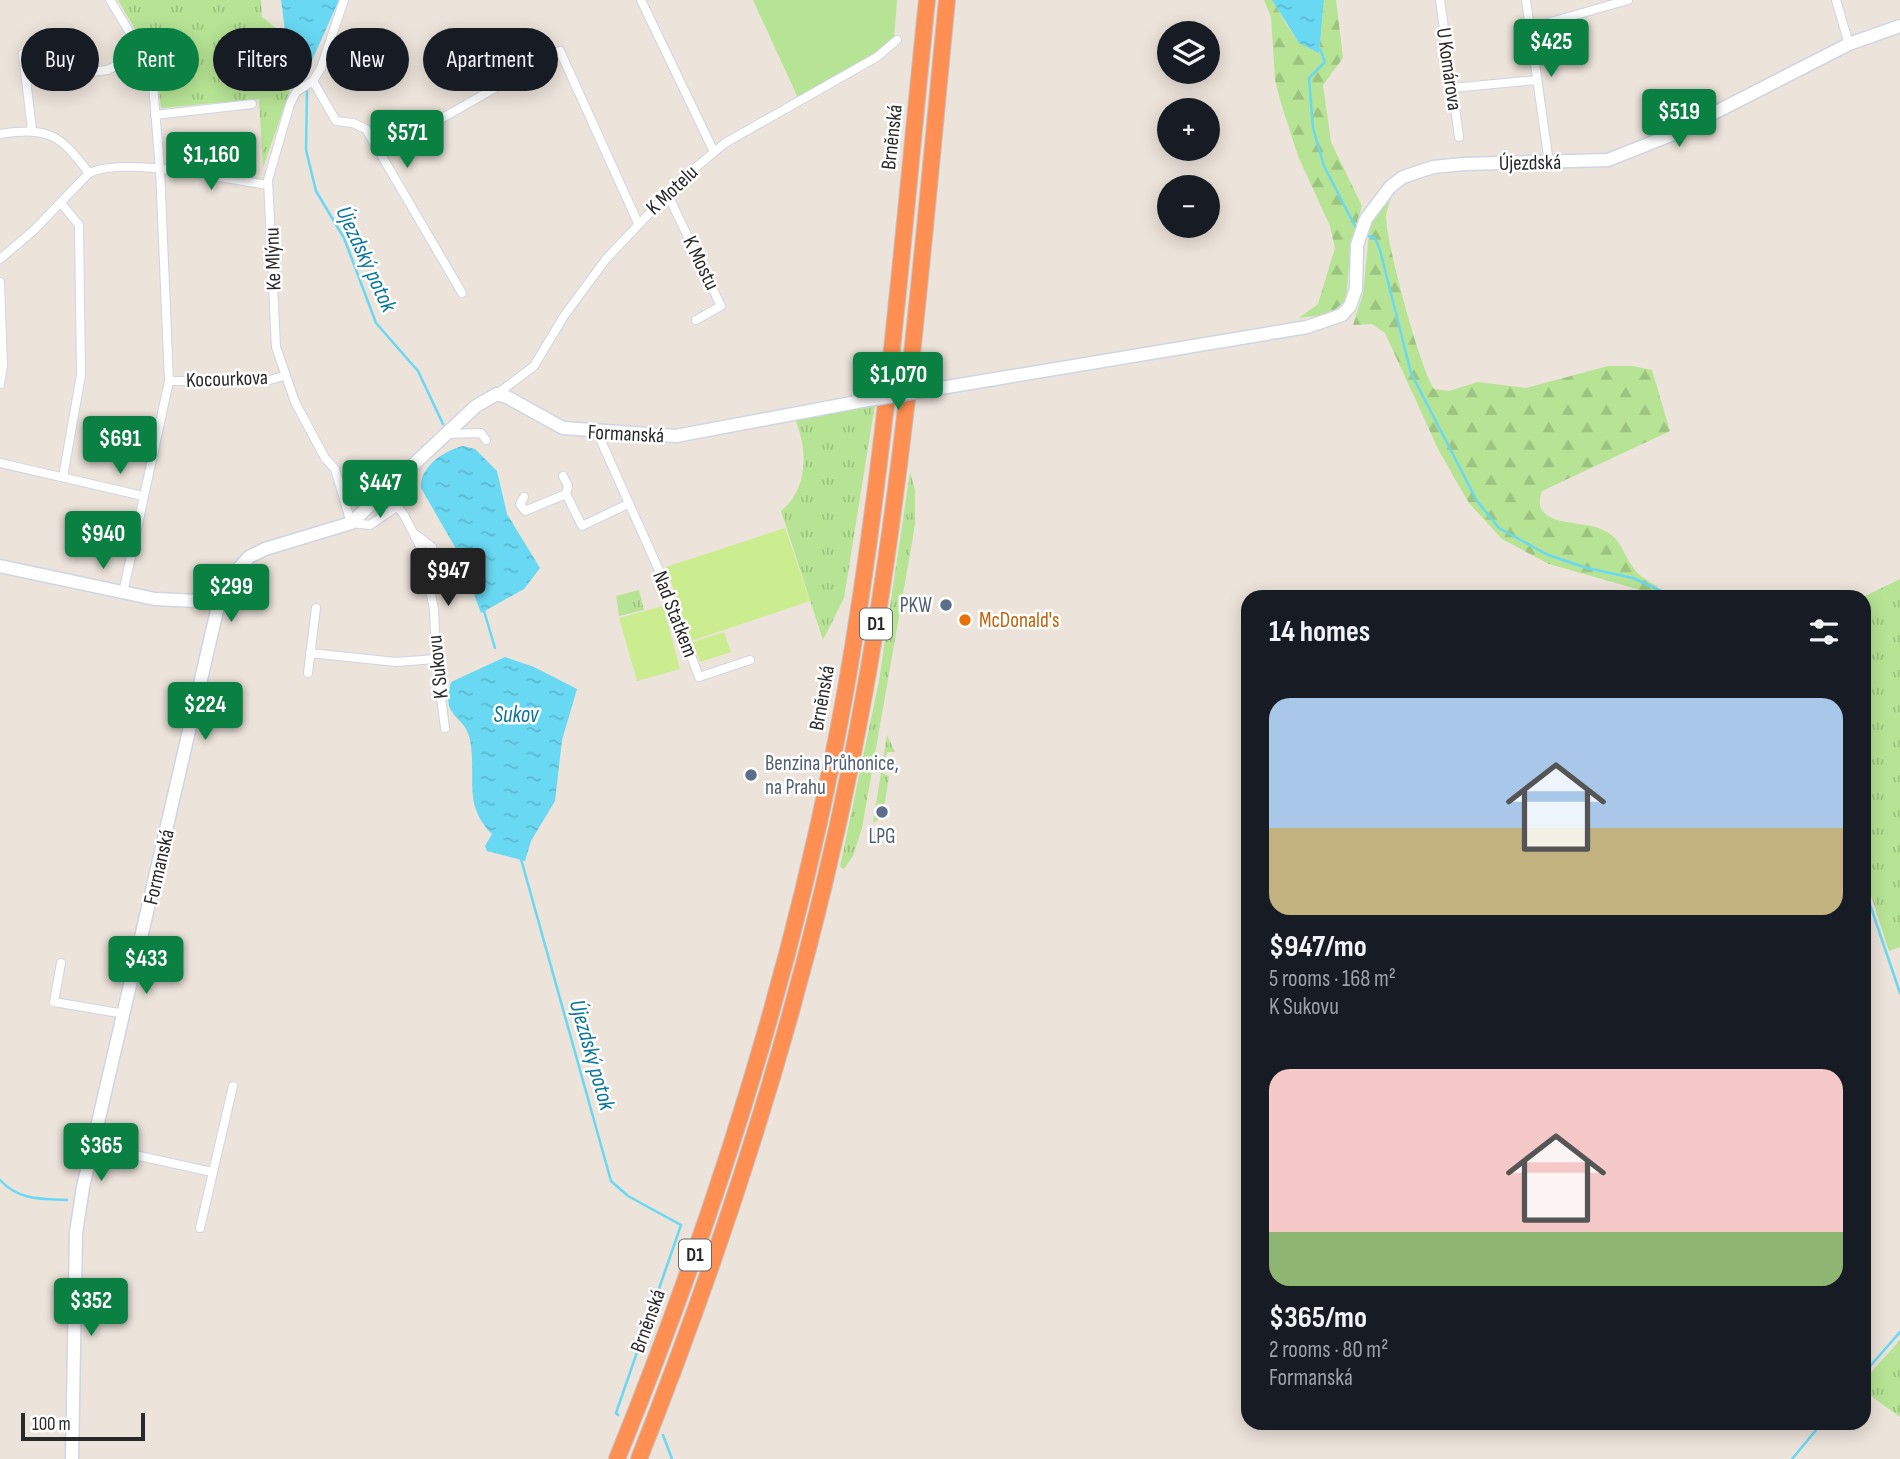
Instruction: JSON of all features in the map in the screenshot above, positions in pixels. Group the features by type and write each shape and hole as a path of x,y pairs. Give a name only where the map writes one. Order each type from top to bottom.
{"highway":[{"name":"Brněnská","path":"617,1459 686,1280 745,1102 784,964 829,774 866,567 927,0"},
{"name":"Brněnská","path":"639,1459 709,1274 757,1130 803,966 847,781 870,662 899,457 946,1"}],"street":[{"path":"110,0 127,28"},
{"name":"Ke Mlýnu","path":"344,0 328,52 313,81 302,86 290,104 269,168 268,185 276,346 284,376 313,435 335,469 351,523"},
{"path":"641,0 714,152"},
{"name":"U Komárova","path":"1440,0 1459,137"},
{"path":"1526,0 1549,163"},
{"path":"1530,28 1628,0"},
{"path":"1836,0 1849,44"},
{"name":"Újezdská","path":"954,386 1307,327 1342,315 1350,306 1356,289 1357,245 1366,219 1390,187 1403,177 1433,167 1608,160 1671,135 1849,44 1900,26"},
{"name":"K Motelu","path":"496,394 534,366 564,316 638,223 667,193 714,152 877,57 897,40"},
{"path":"381,153 561,51 638,223"},
{"path":"1452,88 1537,80"},
{"path":"313,81 335,121 363,127 381,153 462,293"},
{"path":"27,91 32,130"},
{"path":"123,593 169,381 160,169 153,91"},
{"path":"155,115 252,104"},
{"path":"0,134 32,130 55,136 89,173"},
{"path":"0,260 89,173 111,166 160,169 268,185"},
{"name":"K Mostu","path":"667,193 721,306 696,320"},
{"path":"61,202 79,225 81,375 63,477"},
{"path":"0,282 4,366 0,384"},
{"name":"Kocourkova","path":"169,381 266,381 284,376"},
{"name":"Formanská","path":"351,523 476,406 496,394 507,397 563,428 676,436 954,386"},
{"name":"Nad Statkem","path":"597,432 658,568 699,677 750,660"},
{"path":"446,434 481,433 486,440"},
{"path":"0,463 142,496"},
{"path":"564,476 568,486 566,494 582,526 628,504"},
{"name":"K Sukovu","path":"386,492 398,506 421,548 432,595 436,659 445,728"},
{"path":"524,497 520,504 525,511 566,494"},
{"name":"Formanská","path":"72,1459 76,1233 219,602 233,575 249,557 265,549 351,523 370,525 398,506"},
{"path":"415,534 432,547"},
{"path":"0,568 155,599 219,602"},
{"path":"308,673 316,608"},
{"path":"310,653 396,662 436,659"},
{"path":"61,962 54,1002 125,1014"},
{"path":"200,1228 233,1086"},
{"path":"94,1146 212,1172"}],"green space":[{"path":"118,0 261,0 262,17 276,28 213,28 213,91 290,91 263,168 259,99 161,108 159,91 199,91 199,28 134,28"},
{"path":"753,0 897,0 894,39 866,60 799,100"},
{"path":"1264,0 1272,0 1298,39 1319,52 1324,0 1336,0 1343,58 1323,85 1331,142 1362,206 1351,242 1346,300 1330,314 1299,318 1318,304 1335,248 1330,226 1298,156 1280,100 1275,80 1271,17"},
{"path":"1391,199 1386,215 1391,250 1412,331 1434,389 1449,391 1478,382 1526,388 1608,366 1632,366 1652,370 1670,431 1542,491 1540,503 1543,511 1550,517 1593,526 1607,532 1620,545 1637,573 1658,587 1654,590 1640,590 1549,564 1502,539 1469,503 1439,451 1385,333 1372,324 1353,325 1363,294 1370,223"},
{"path":"875,404 844,598 823,640 781,511 797,491 803,467 802,441 794,417"},
{"path":"910,472 915,490 915,525 862,828 853,856 844,869 840,867 879,681"},
{"path":"785,528 810,601 691,641 666,567"},
{"path":"1900,579 1900,947 1889,951 1871,895 1871,593"},
{"path":"639,590 644,610 619,616 616,596"},
{"path":"663,606 680,669 637,681 619,618"},
{"path":"724,632 731,652 700,662 693,642"},
{"path":"887,735 895,752 887,752 883,773 889,776 884,808 878,808 877,816 882,817 873,823"},
{"path":"1900,1340 1900,1417 1871,1396 1871,1372"}],"water":[{"path":"281,0 339,0 312,61 312,28 285,28"},
{"path":"1272,0 1324,0 1319,53 1299,43"},
{"path":"463,446 475,449 497,471 507,514 540,568 524,589 481,613 459,554 421,488 424,473 434,461"},
{"name":"Sukov","path":"505,657 534,667 577,689 562,740 555,801 531,841 525,861 487,851 485,846 492,834 477,812 474,801 470,740 467,731 451,710 448,694 451,682"}],"waterway":[{"path":"1320,49 1325,62 1309,78 1313,128 1324,166 1357,230"},
{"name":"Újezdský potok","path":"307,91 306,150 316,191 344,238 376,323 418,371 443,424"},
{"path":"1365,235 1375,238 1380,250 1411,373 1477,501 1499,528 1548,555 1587,568 1633,578 1659,590"},
{"name":"Újezdský potok","path":"484,611 495,648"},
{"name":"Újezdský potok","path":"521,859 611,1181 628,1196 681,1225 616,1413 618,1415"},
{"path":"1871,908 1900,993"},
{"path":"0,1180 22,1195 67,1200"},
{"path":"1871,1365 1900,1332"},
{"path":"1792,1459 1816,1430"},
{"name":"Újezdský potok","path":"663,1435 672,1459"}],"place":[{"name":"PKW","path":"946,605"},
{"name":"McDonald's","path":"965,620"},
{"name":"Benzina Průhonice, na Prahu","path":"751,775"},
{"name":"LPG","path":"882,812"}]}
